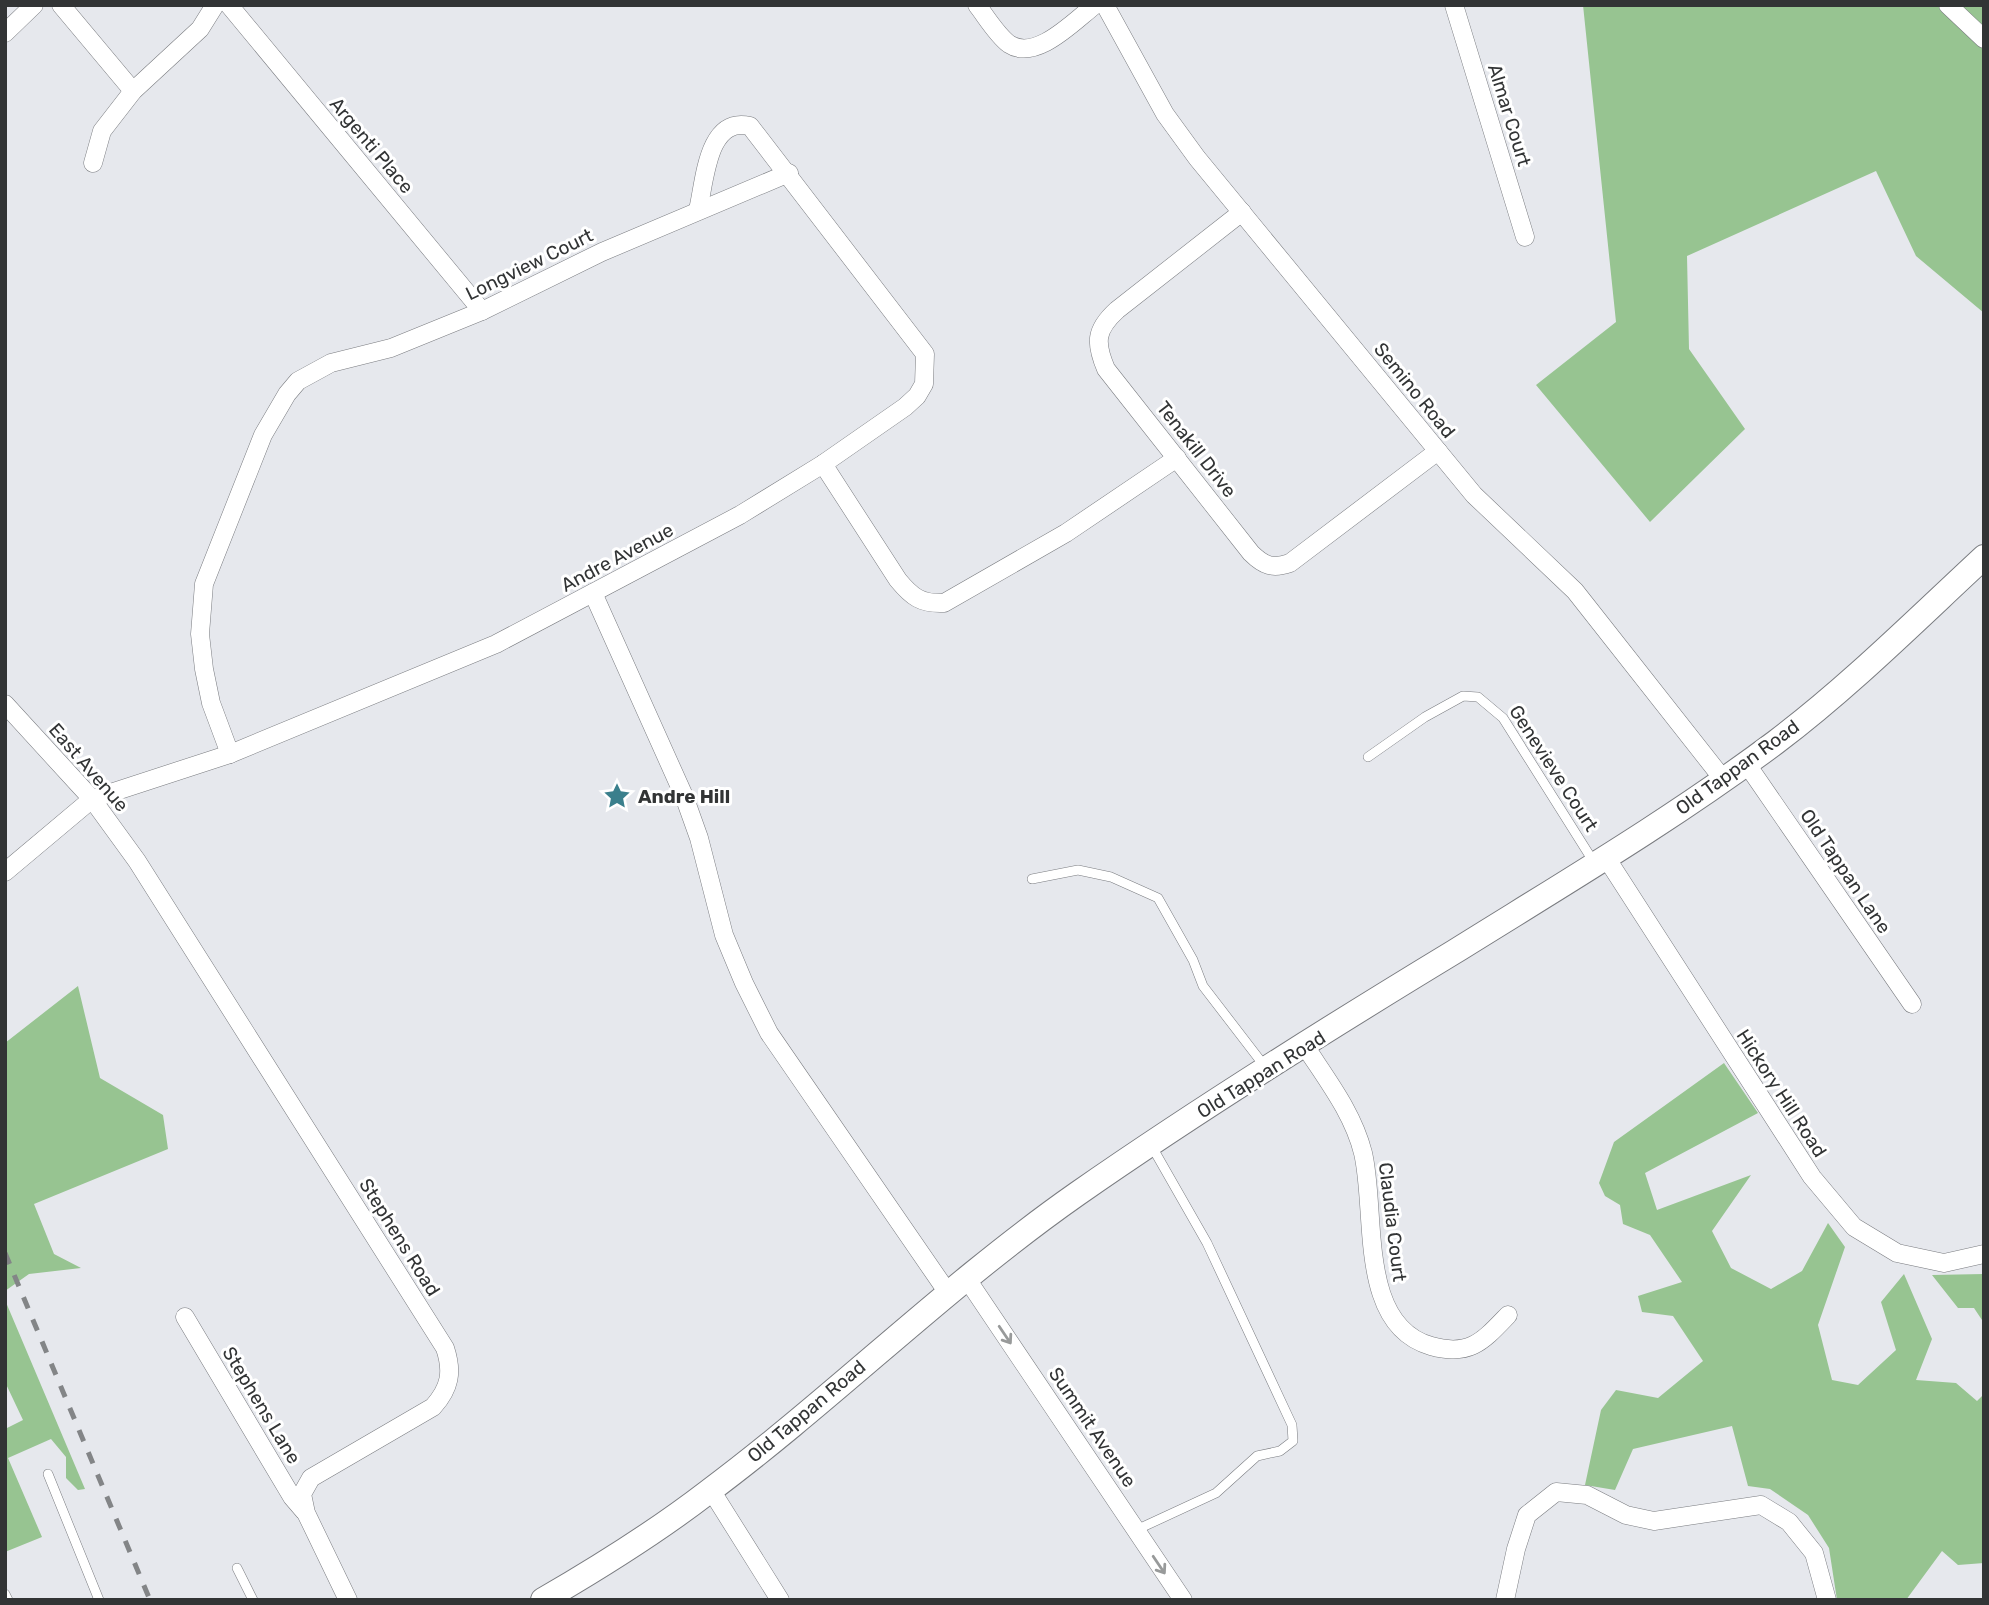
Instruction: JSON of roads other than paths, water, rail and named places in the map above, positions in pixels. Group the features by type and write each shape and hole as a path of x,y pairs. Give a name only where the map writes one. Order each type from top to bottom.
{"main road":[{"name":"Old Tappan Road","path":"543,1600 653,1532 711,1490 957,1286 1050,1213 1150,1143 1601,862 1746,763 1825,703 1984,558"}],"street":[{"path":"5,33 33,5"},
{"path":"61,5 133,91"},
{"path":"93,163 102,131 133,91 200,29 215,5"},
{"name":"Argenti Place","path":"229,5 482,311"},
{"path":"977,5 1007,43 1022,50 1035,48 1095,5"},
{"name":"Semino Road","path":"1105,5 1165,114 1242,212 1474,495 1574,591 1723,779"},
{"name":"Almar Court","path":"1454,5 1525,237"},
{"path":"1948,5 1984,39"},
{"path":"698,210 714,144 723,129 739,124 750,126 789,173 925,354 927,370 917,396 823,464 898,580 924,604 944,603 1066,533 1177,458"},
{"name":"Longview Court","path":"230,754 211,703 204,668 200,609 204,584 262,435 298,381 315,370 391,348 482,311 602,252 789,173"},
{"name":"Tenakill Drive","path":"1242,212 1102,323 1098,338 1099,354 1105,369 1251,553 1262,564 1277,568 1297,558 1438,451"},
{"name":"Andre Avenue","path":"5,872 92,799 230,754 496,644 740,515 823,464"},
{"path":"593,593 684,796 699,838 724,935 769,1032 957,1286"},
{"name":"East Avenue","path":"5,704 92,799 137,861"},
{"name":"Old Tappan Lane","path":"1746,763 1912,1004"},
{"name":"Stephens Road","path":"137,861 444,1348 451,1367 443,1395 433,1407 311,1478 302,1493 306,1513"},
{"name":"Hickory Hill Road","path":"1601,862 1812,1177 1854,1227 1897,1253 1944,1263 1984,1254"},
{"name":"Claudia Court","path":"1305,1046 1349,1113 1363,1153 1377,1285 1392,1318 1417,1342 1452,1352 1483,1342 1508,1315"},
{"name":"Summit Avenue","path":"957,1286 1136,1530 1183,1600"},
{"name":"Stephens Lane","path":"185,1317 292,1497 306,1513"},
{"path":"711,1490 780,1600"},
{"path":"1505,1600 1516,1549 1527,1516 1556,1492 1587,1495 1626,1515 1654,1521 1761,1505 1789,1522 1814,1553 1827,1600"},
{"path":"306,1513 348,1600"}],"lane":[{"name":"Genevieve Court","path":"1368,757 1425,717 1463,696 1478,697 1503,718 1601,862"},
{"path":"1031,879 1079,870 1111,877 1157,898 1194,960 1203,986 1268,1069"},
{"path":"1136,1530 1216,1493 1257,1456 1280,1451 1293,1441 1292,1425 1207,1243 1150,1143"},
{"path":"48,1474 99,1600"},
{"path":"237,1568 253,1600"},
{"path":"5,1594 8,1600"}],"railway":[{"path":"5,1253 150,1600"}],"place":[{"name":"Andre Hill","path":"617,796"}]}
